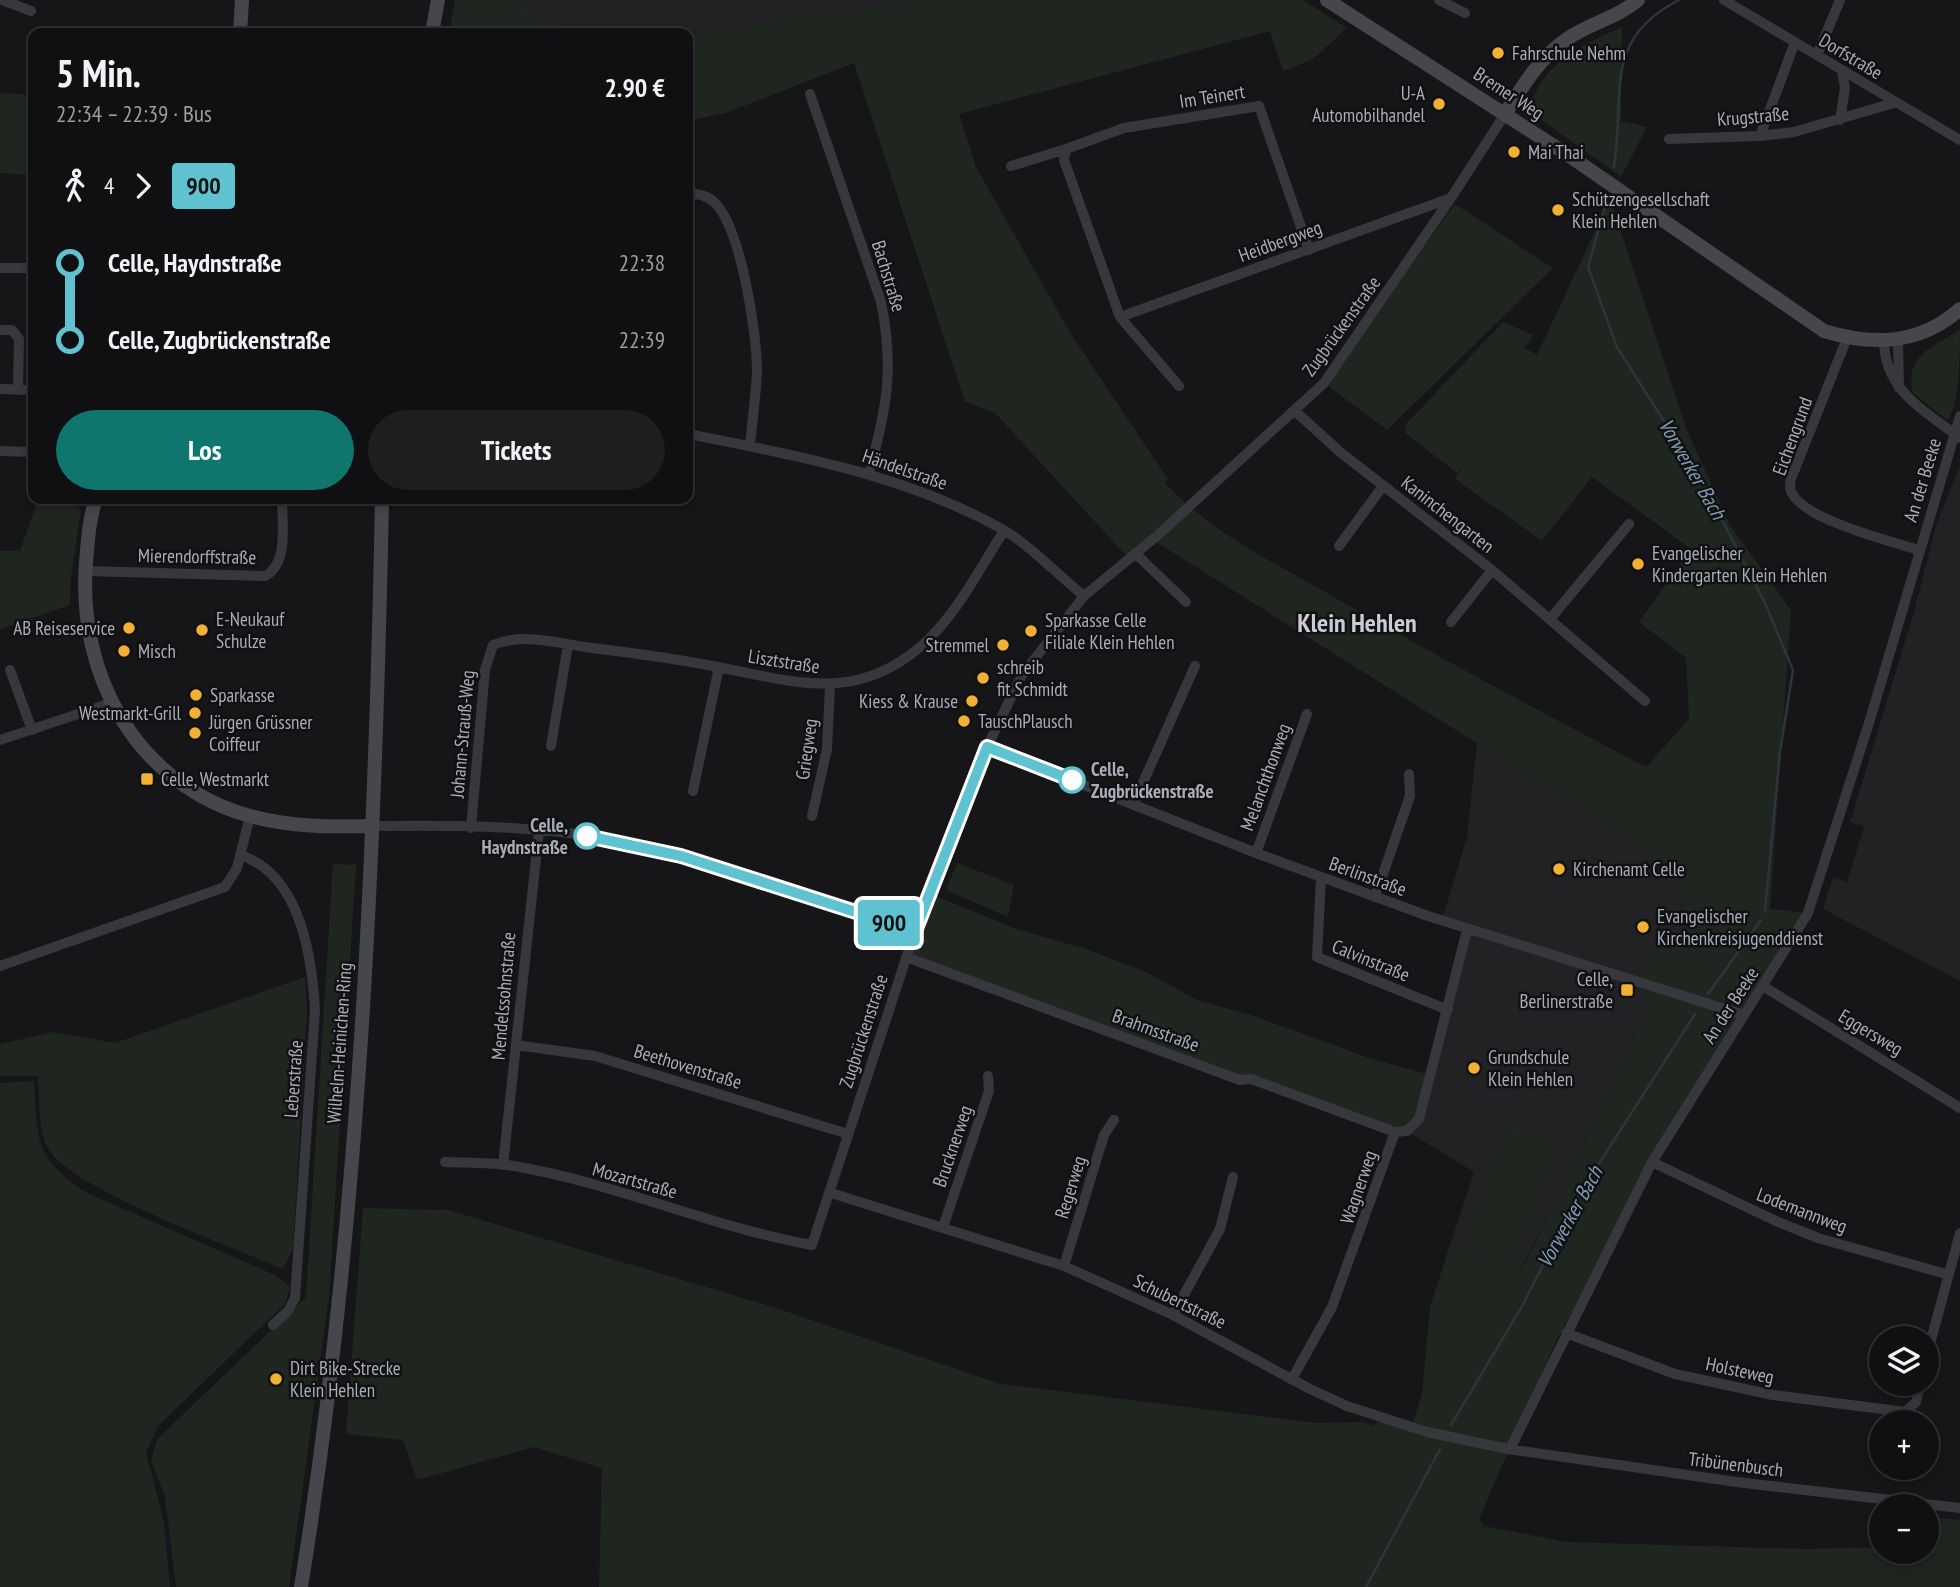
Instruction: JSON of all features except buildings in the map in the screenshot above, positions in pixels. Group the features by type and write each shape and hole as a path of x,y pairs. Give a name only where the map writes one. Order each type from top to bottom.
{"main road":[{"path":"240,28 242,0"},
{"path":"433,28 438,0"},
{"name":"Bremer Weg","path":"1327,0 1619,189 1802,319 1824,331 1847,338 1891,341"},
{"path":"1505,114 1538,66 1559,45 1623,12 1638,0"},
{"path":"1891,341 1931,329 1960,309"},
{"path":"95,504 89,524 86,571 89,636 99,677 111,703 142,750 159,767 193,792 250,816 303,825 371,826"},
{"name":"Wilhelm-Heinichen-Ring","path":"301,1587 336,1320 352,1147 371,826 382,504"}],"street":[{"path":"2,0 31,11"},
{"path":"1438,0 1465,13"},
{"name":"Dorfstraße","path":"1724,0 1960,140"},
{"path":"1817,55 1840,0"},
{"path":"1760,136 1795,42"},
{"path":"1840,120 1845,88 1842,71"},
{"name":"Bachstraße","path":"810,94 881,302 887,330 889,385 869,474"},
{"name":"Krugstraße","path":"1669,139 1760,136 1840,120 1894,103"},
{"name":"Im Teinert","path":"1011,166 1124,128 1259,106 1309,250"},
{"name":"Zugbrückenstraße","path":"812,1245 915,931 987,747 1026,669 1084,596 1324,383 1505,114"},
{"path":"1066,149 1064,160 1120,317 1179,386"},
{"path":"693,194 702,195 719,208 745,274 757,370 750,446"},
{"name":"Heidbergweg","path":"1120,317 1451,198"},
{"path":"0,268 28,268"},
{"path":"0,330 12,330 19,339 18,390"},
{"name":"Eichengrund","path":"1847,338 1795,468 1790,485 1792,493 1802,508 1851,528 1918,550"},
{"path":"1891,341 1899,388 1957,436"},
{"path":"0,389 28,390"},
{"name":"Kaninchengarten","path":"1295,411 1340,452 1492,570 1644,701"},
{"path":"1957,436 1960,416"},
{"name":"Händelstraße","path":"693,435 869,474 950,503 1004,531 1084,596"},
{"name":"An der Beeke","path":"1509,1449 1652,1162 1808,912 1869,723 1918,550 1957,436"},
{"path":"0,451 28,452"},
{"name":"Kaninchengarten","path":"1339,546 1383,486"},
{"name":"Mierendorffstraße","path":"86,571 265,576 273,572 279,562 282,504"},
{"path":"1550,619 1629,524"},
{"name":"Lisztstraße","path":"493,645 526,638 719,667 784,681 830,686 869,677 901,662 921,646 940,627 1004,531"},
{"path":"1135,553 1186,602"},
{"name":"Kaninchengarten","path":"1451,622 1492,570"},
{"name":"Johann-Strauß-Weg","path":"471,828 485,670 493,645"},
{"path":"551,746 568,645"},
{"path":"1133,805 1195,666"},
{"path":"694,791 719,667"},
{"path":"10,670 32,730"},
{"name":"Griegweg","path":"812,817 827,749 830,686"},
{"path":"0,740 111,703"},
{"name":"Melanchthonweg","path":"1256,853 1307,713"},
{"name":"Berlinstraße","path":"987,747 1256,853 1467,930 1744,1015"},
{"path":"1375,897 1410,796 1409,774"},
{"path":"0,966 225,887 240,855 250,816"},
{"path":"371,826 539,831 614,840 681,856 915,931"},
{"name":"Mendelssohnstraße","path":"503,1165 539,831"},
{"name":"Leberstraße","path":"240,855 264,865 285,888 313,973 315,1010 295,1298 288,1311 273,1325"},
{"name":"Calvinstraße","path":"1321,877 1317,957 1448,1010"},
{"name":"Wagnerweg","path":"1292,1379 1332,1307 1395,1132 1407,1131 1419,1119 1467,930"},
{"name":"Brahmsstraße","path":"906,957 1240,1080 1251,1079 1395,1132"},
{"name":"Eggersweg","path":"1763,986 1960,1108"},
{"name":"Beethovenstraße","path":"516,1045 594,1056 848,1134"},
{"name":"Brucknerweg","path":"943,1227 989,1091 988,1076"},
{"name":"Regerweg","path":"1064,1266 1104,1135 1114,1120"},
{"name":"Mozartstraße","path":"445,1162 503,1165 545,1172 770,1238 812,1245"},
{"name":"Lodemannweg","path":"1652,1162 1818,1238 1946,1274"},
{"path":"1173,1315 1220,1229 1233,1177"},
{"name":"Schubertstraße","path":"831,1193 1064,1266 1173,1315 1347,1406 1454,1439 1509,1449"},
{"path":"1934,1326 1946,1274 1960,1233"},
{"name":"Holsteweg","path":"1566,1334 1675,1374 1773,1395 1906,1412 1912,1409 1916,1396"},
{"name":"Tribünenbusch","path":"1509,1449 1736,1482 1960,1508"}],"shaded area":[{"path":"455,0 504,0 574,28 450,28"},
{"path":"504,0 933,0 693,33 693,28 574,28"},
{"path":"933,0 1303,0 1347,28 1313,59 1283,71 1270,31 959,114 976,167 1071,334 1168,479 1165,483 1182,500 1201,516 1263,557 1446,660 1646,767 1689,719 1686,658 1639,622 1691,549 1592,477 1542,541 1455,479 1465,463 1457,473 1405,433 1406,424 1503,322 1533,335 1525,348 1537,355 1610,199 1687,430 1730,525 1791,610 1770,909 1808,913 1622,1221 1555,1343 1479,1519 1484,1526 1566,1542 1809,1549 1869,1547 1869,1564 1939,1564 1939,1518 1960,1520 1960,1587 599,1587 602,1468 534,1447 417,1480 403,1440 346,1434 363,1208 448,1210 773,1307 1001,1384 1317,1423 1364,1422 1374,1426 1380,1417 1412,1427 1422,1393 1430,1307 1450,1245 1521,1270 1565,1186 1650,1002 1649,987 1637,983 1688,899 1631,840 1153,540 1131,561 995,413 965,402 854,63 725,113 693,120 693,33"},
{"path":"1622,27 1621,121 1647,127 1621,177 1536,116 1531,104 1537,89 1556,65 1580,47"},
{"path":"0,93 28,95 28,175 0,173"},
{"path":"1455,204 1553,268 1387,430 1324,383"},
{"path":"1960,329 1957,391 1947,420 1913,393 1911,380 1917,360 1923,353"},
{"path":"1960,465 1960,981 1823,909 1833,877 1847,882 1864,827 1850,822 1915,609 1936,525"},
{"path":"36,504 72,504 81,509 70,584 70,605 0,629 0,551 20,551"},
{"path":"1477,743 1631,840 1688,898 1637,983 1650,987 1650,1002 1565,1186 1520,1270 1450,1245 1474,1172 1407,1131 1419,1119 1467,930 1442,920 1467,837"},
{"path":"957,863 1014,885 1008,917 946,890"},
{"path":"333,864 356,865 329,1297 289,1587 176,1587 165,1497 151,1461 157,1439 306,1297"},
{"path":"931,894 1016,929 1086,949 1146,972 1199,1001 1251,1015 1369,1058 1430,1075 1419,1119 1395,1132 906,957"},
{"path":"305,977 307,1011 293,1249 283,1269 120,1199 64,1165 45,1142 38,1076 0,1076 0,1044 54,1032 115,1043"},
{"path":"34,1081 36,1118 42,1146 56,1169 69,1180 87,1193 275,1275 290,1287 285,1304 158,1426 146,1452 164,1522 170,1587 0,1587 0,1083"},
{"path":"1506,1127 1557,1141 1514,1264 1466,1247"}],"waterway":[{"name":"Vorwerker Bach","path":"1614,167 1619,92 1627,51 1638,32 1655,15 1679,0"},
{"name":"Vorwerker Bach","path":"1607,199 1588,267 1617,347 1703,483 1765,603 1793,670 1780,752 1765,911"},
{"name":"Vorwerker Bach","path":"1708,994 1761,920"},
{"name":"Vorwerker Bach","path":"1451,1425 1521,1308 1580,1193 1695,1014"},
{"name":"Vorwerker Bach","path":"1366,1587 1440,1449"}],"bus line":[{"name":"900","path":"587,836 614,840 727,869 915,931 987,747 1072,780"}],"place":[{"name":"Fahrschule Nehm","path":"1498,53"},
{"name":"U-A Automobilhandel","path":"1439,104"},
{"name":"Mai Thai","path":"1514,152"},
{"name":"Schützengesellschaft Klein Hehlen","path":"1558,210"},
{"name":"Evangelischer Kindergarten Klein Hehlen","path":"1638,564"},
{"name":"AB Reiseservice","path":"129,628"},
{"name":"E-Neukauf Schulze","path":"202,630"},
{"name":"Sparkasse Celle Filiale Klein Hehlen","path":"1031,631"},
{"name":"Stremmel","path":"1003,645"},
{"name":"Misch","path":"124,651"},
{"name":"schreib fit Schmidt","path":"983,678"},
{"name":"Sparkasse","path":"196,695"},
{"name":"Kiess & Krause","path":"972,701"},
{"name":"Westmarkt-Grill","path":"195,713"},
{"name":"TauschPlausch","path":"964,721"},
{"name":"Jürgen Grüssner Coiffeur","path":"195,733"},
{"name":"Celle, Westmarkt","path":"147,779"},
{"name":"Celle, Zugbrückenstraße","path":"1072,780"},
{"name":"Celle, Haydnstraße","path":"587,836"},
{"name":"Kirchenamt Celle","path":"1559,869"},
{"name":"Evangelischer Kirchenkreisjugenddienst","path":"1643,927"},
{"name":"Celle, Berlinerstraße","path":"1627,990"},
{"name":"Grundschule Klein Hehlen","path":"1474,1068"},
{"name":"Dirt Bike-Strecke Klein Hehlen","path":"276,1379"}],"district":[{"name":"Klein Hehlen","path":"1357,623"}]}
